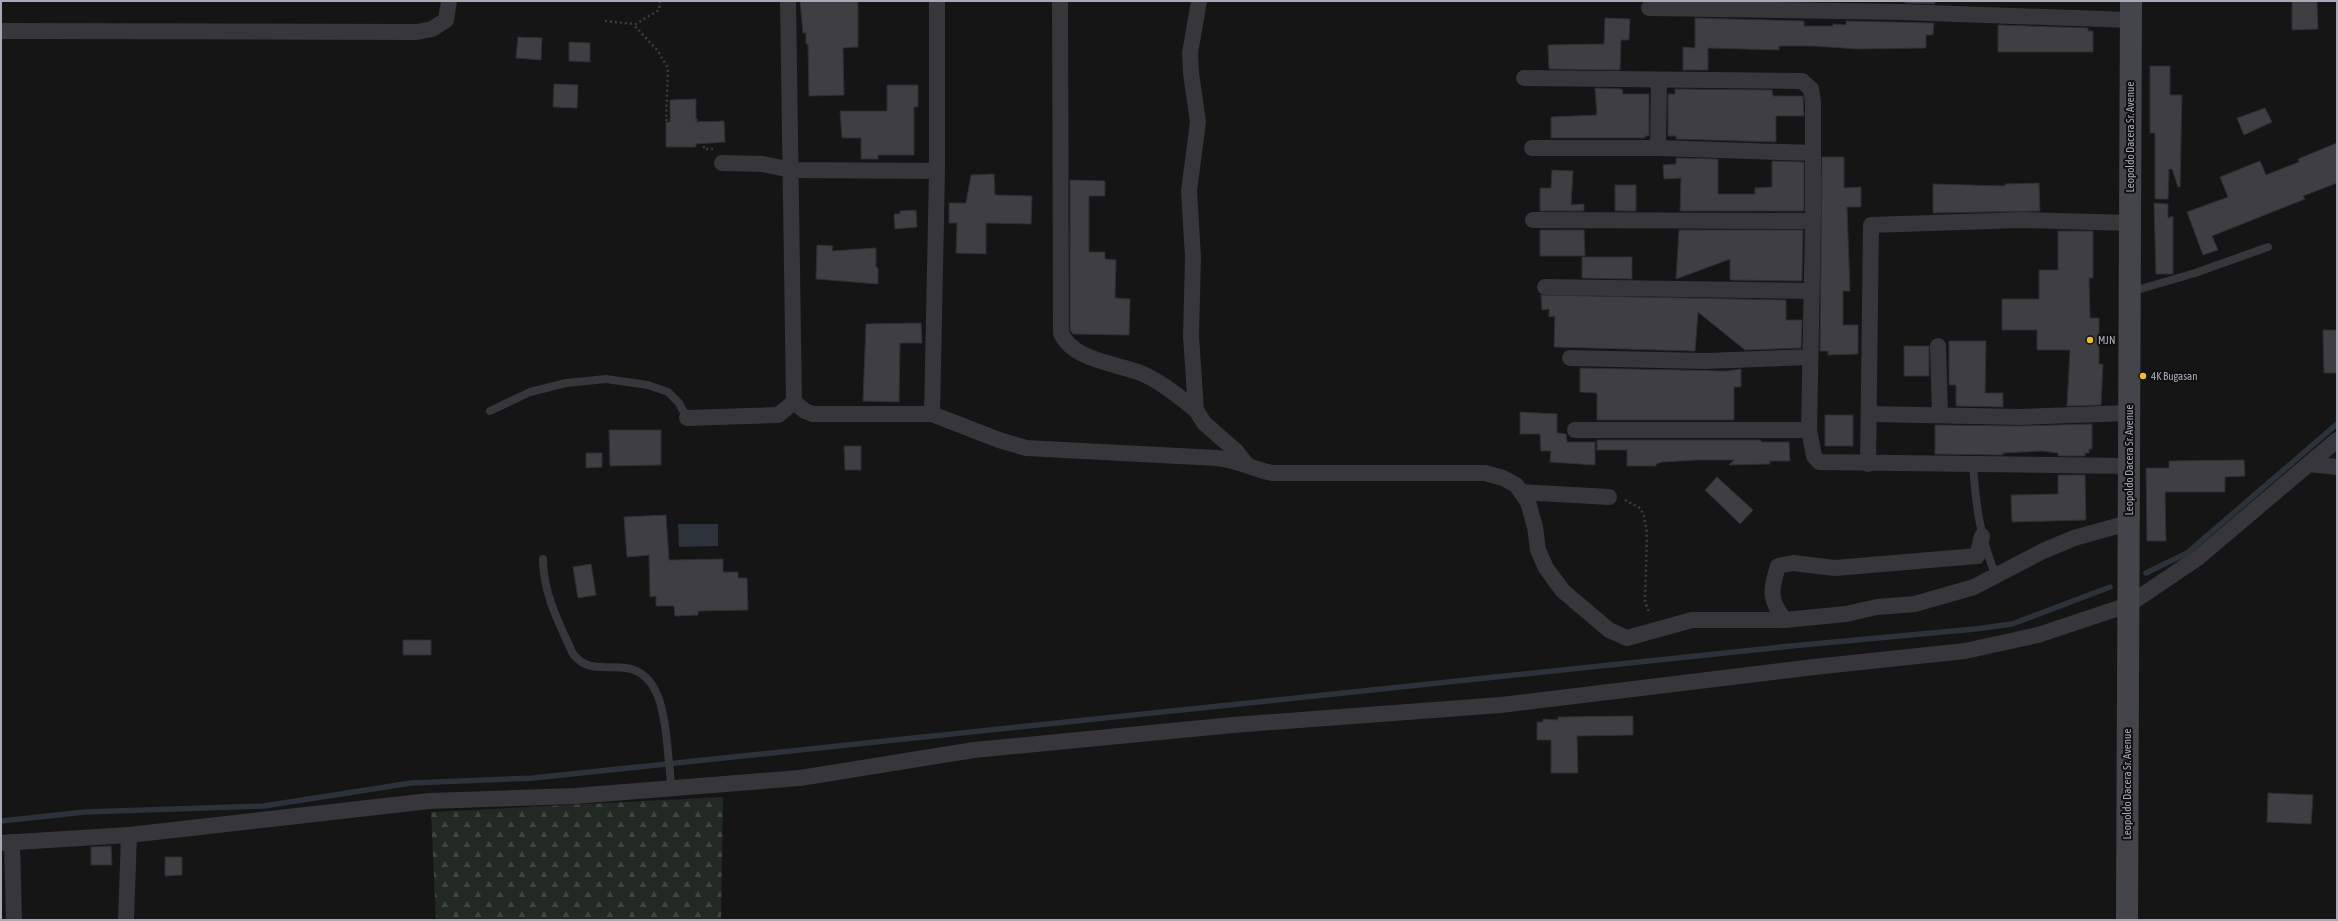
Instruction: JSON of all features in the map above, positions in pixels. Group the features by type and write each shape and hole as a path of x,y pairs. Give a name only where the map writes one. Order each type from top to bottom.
{"main road":[{"name":"Leopoldo Dacera Sr. Avenue","path":"2127,920 2131,11"}],"street":[{"path":"1,31 417,32 432,29 446,20 449,1"},
{"path":"788,1 794,402 805,412 813,414 932,414 1026,448 1217,458 1246,464 1272,473 1485,473 1503,478 1516,485 1528,502 1535,527 1538,550 1546,568 1563,591 1609,630 1623,637 1632,637 1692,620 1785,620 1846,614 1877,607 1915,604 1974,587 2043,551 2074,538 2128,523"},
{"path":"932,414 937,172 936,1"},
{"path":"1060,1 1061,333 1065,342 1076,350 1144,375 1167,388 1196,410 1204,423 1236,451 1246,464"},
{"path":"1196,410 1191,336 1193,257 1189,191 1198,122 1191,73 1190,53 1199,1"},
{"path":"1649,8 1680,4 2131,11"},
{"path":"1524,78 1802,81 1807,84 1812,95 1813,153 1809,430 1814,456 1820,462 1868,464 2129,466"},
{"path":"1658,148 1659,80"},
{"path":"1532,148 1658,148 1813,153"},
{"path":"726,163 763,164 791,170 937,172"},
{"path":"1533,220 1813,221"},
{"path":"1868,464 1871,225 2021,220 2130,223"},
{"path":"1545,287 1811,292"},
{"path":"1938,346 1940,416"},
{"path":"1570,358 1705,361 1810,357"},
{"path":"687,418 778,414 794,402"},
{"path":"1869,414 2020,417 2129,413"},
{"path":"1575,430 1809,430"},
{"path":"14,920 6,842 129,835 429,801 576,796 671,783 800,778 974,750 1233,725 1501,705 1814,667 1965,652 2038,635 2128,605 2199,557 2337,440"},
{"path":"2308,464 2337,467"},
{"path":"1521,492 1609,497"},
{"path":"1785,620 1774,606 1773,582 1778,566 1793,563 1834,568 1977,556 1982,536"},
{"path":"126,920 129,835"}],"lane":[{"path":"2130,293 2195,273 2268,247"},
{"path":"490,412 530,392 566,383 606,379 648,385 668,392 679,403 687,418"},
{"path":"1973,465 1977,514 1982,536 1996,576"},
{"path":"543,559 546,588 573,654 585,666 628,668 643,674 653,688 662,710 671,783"}],"path":[{"path":"605,21 635,24 659,10 660,1"},
{"path":"635,24 658,51 668,68 666,120 698,120 702,125 704,149 723,149 726,163"},
{"path":"1609,497 1633,502 1640,508 1644,516 1647,533 1645,602 1651,615 1661,628"}],"green space":[{"path":"723,797 721,920 436,920 431,812"}],"shaded area":[{"path":"678,524 718,524 718,546 679,547"}],"building":[{"path":"800,1 858,1 858,47 843,48 844,95 809,96 808,44 806,44 806,33 803,33"},
{"path":"1905,1 1935,1 1935,4 1905,3"},
{"path":"2292,1 2317,1 2318,29 2292,30"},
{"path":"1605,18 1630,19 1629,40 1621,40 1620,70 1549,69 1548,45 1604,44"},
{"path":"1695,18 1804,21 1804,26 1833,26 1833,24 1846,25 1846,21 1934,23 1933,35 1926,35 1926,48 1857,49 1814,46 1779,46 1779,50 1708,48 1708,70 1683,70 1683,47 1695,48"},
{"path":"1998,25 2088,28 2088,31 2093,31 2093,52 1998,52"},
{"path":"518,37 542,38 541,60 516,58"},
{"path":"569,42 590,43 590,62 569,61"},
{"path":"2150,66 2170,66 2170,95 2182,95 2180,187 2178,187 2172,169 2169,169 2168,199 2155,199 2155,133 2150,133"},
{"path":"554,84 578,85 577,108 553,107"},
{"path":"887,85 918,85 918,107 914,107 914,155 878,155 878,159 861,159 861,138 842,138 840,111 887,111"},
{"path":"1595,88 1622,89 1623,94 1649,94 1649,136 1645,136 1645,138 1551,138 1551,117 1597,115"},
{"path":"1675,89 1772,90 1773,96 1803,96 1804,116 1776,116 1776,142 1676,139 1676,136 1668,136 1668,94 1675,94"},
{"path":"696,99 696,122 724,121 725,142 696,144 696,147 666,147 666,122 670,122 670,100"},
{"path":"2265,108 2272,122 2244,135 2237,118"},
{"path":"2337,143 2337,183 2303,196 2305,199 2212,236 2218,250 2203,255 2187,212 2228,197 2220,177 2260,161 2266,175 2299,162 2298,159"},
{"path":"1822,157 1844,157 1844,188 1861,187 1861,207 1847,207 1850,291 1843,291 1843,325 1858,325 1858,354 1828,355 1828,351 1820,351"},
{"path":"1676,158 1718,159 1718,194 1755,194 1755,188 1772,187 1772,161 1804,162 1804,211 1680,211 1681,178 1664,179 1663,165 1676,164"},
{"path":"1552,170 1573,171 1571,205 1584,204 1584,211 1540,211 1540,188 1551,188"},
{"path":"994,174 995,195 1032,196 1031,224 986,223 986,254 956,253 957,223 949,223 949,203 966,203 971,175"},
{"path":"1070,180 1105,181 1105,196 1089,196 1089,252 1105,252 1105,259 1116,260 1115,298 1130,299 1129,335 1073,334 1070,330"},
{"path":"2039,183 2040,211 1933,213 1933,184 2005,186 2005,184"},
{"path":"1615,185 1636,185 1636,211 1615,211"},
{"path":"2154,203 2168,204 2168,218 2173,216 2173,274 2156,274"},
{"path":"916,210 917,227 895,229 894,214 900,214 900,211"},
{"path":"1540,230 1584,230 1585,256 1540,256"},
{"path":"1679,230 1803,230 1802,281 1730,280 1730,259 1676,279"},
{"path":"2058,231 2093,231 2093,278 2089,278 2090,318 2099,318 2099,364 2103,364 2101,405 2067,406 2070,350 2037,350 2037,330 2002,330 2002,299 2039,299 2039,270 2058,270"},
{"path":"817,245 833,246 832,251 876,248 878,284 816,279"},
{"path":"1582,257 1632,257 1632,279 1582,278"},
{"path":"1541,295 1786,300 1786,320 1802,320 1801,348 1745,350 1698,312 1695,351 1554,347 1555,316 1549,317 1549,309 1542,310"},
{"path":"921,323 922,343 900,343 899,402 863,401 866,324"},
{"path":"2323,330 2337,330 2337,373 2324,373"},
{"path":"1949,341 1986,341 1985,393 2003,393 2003,407 1956,406 1956,385 1949,385"},
{"path":"1904,346 1929,346 1929,376 1904,376"},
{"path":"1580,368 1726,371 1741,369 1741,387 1734,387 1734,420 1597,420 1597,393 1580,392"},
{"path":"1520,412 1557,414 1557,433 1566,434 1567,442 1595,442 1595,465 1550,462 1551,451 1541,451 1540,434 1520,434"},
{"path":"1825,415 1853,415 1853,446 1825,446"},
{"path":"2092,424 2092,449 2089,449 2089,453 2085,453 2085,456 2058,456 2058,453 2043,451 2003,453 2003,455 1935,454 1935,425 2020,426"},
{"path":"609,430 661,430 661,465 610,466"},
{"path":"1597,440 1761,440 1761,442 1789,442 1790,461 1770,461 1770,464 1729,465 1734,460 1697,460 1662,462 1656,464 1656,466 1627,466 1627,450 1597,450"},
{"path":"844,446 861,446 861,470 845,470"},
{"path":"586,453 602,453 602,467 586,468"},
{"path":"2244,460 2245,476 2225,477 2225,492 2165,492 2166,541 2147,541 2146,468 2169,468 2169,461"},
{"path":"2058,475 2085,475 2086,520 2012,522 2011,495 2058,494"},
{"path":"1717,477 1753,510 1740,524 1705,490"},
{"path":"666,515 669,560 723,559 723,572 738,572 738,578 747,578 748,610 698,611 698,615 675,616 674,606 656,606 656,596 650,597 649,555 627,557 624,517"},
{"path":"591,564 596,595 578,598 573,567"},
{"path":"403,640 431,640 431,655 403,655"},
{"path":"1633,716 1633,735 1577,736 1578,773 1551,773 1551,740 1537,740 1537,722 1543,722 1543,719 1558,720 1558,717"},
{"path":"2268,793 2313,795 2311,824 2267,822"},
{"path":"111,846 112,865 91,865 91,847"},
{"path":"165,857 182,857 182,875 165,876"}],"waterway":[{"path":"2146,573 2187,553 2337,424"},
{"path":"1,821 85,812 264,806 411,783 533,778 1791,646 1975,629 2012,624 2110,587"}],"place":[{"name":"MJN","path":"2090,340"},
{"name":"4K Bugasan","path":"2143,376"}]}
